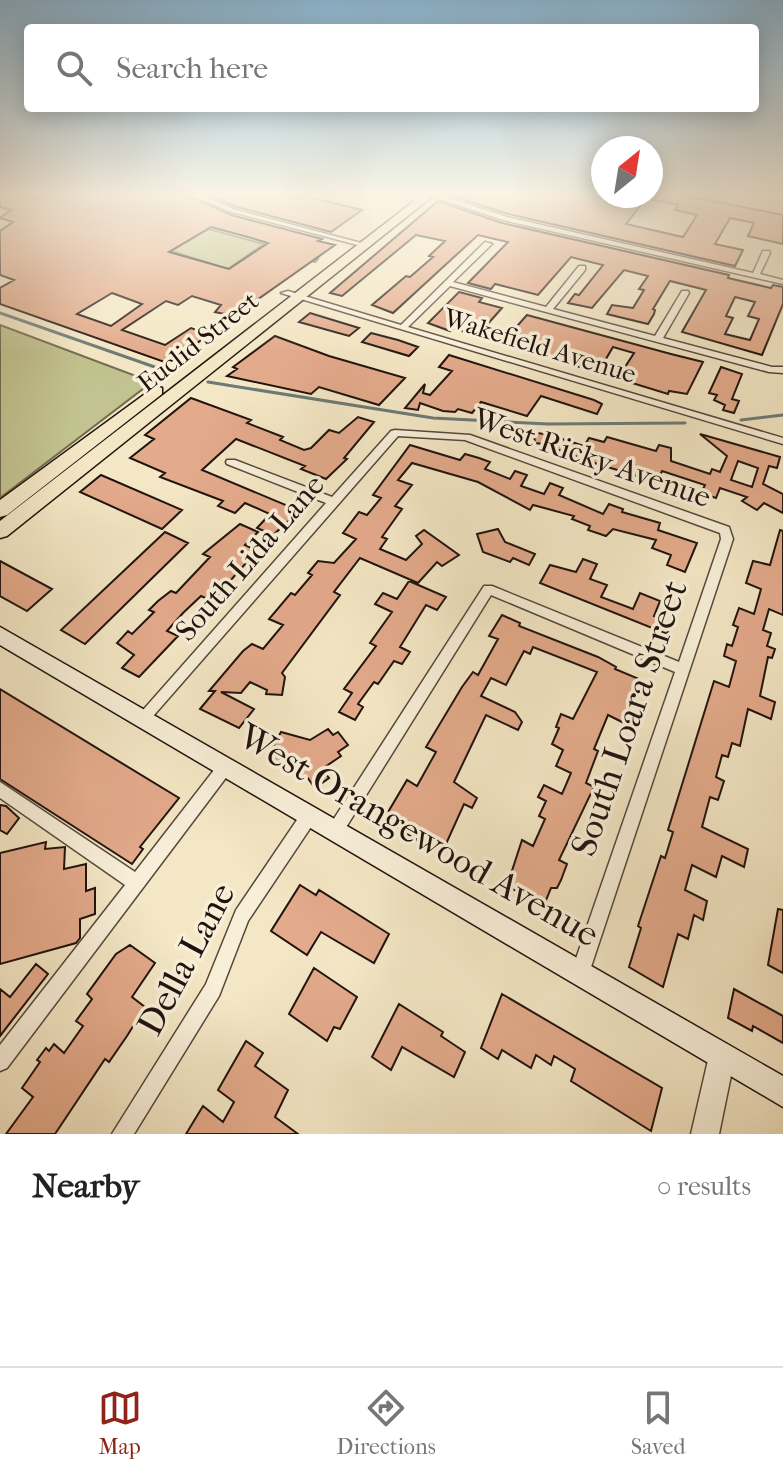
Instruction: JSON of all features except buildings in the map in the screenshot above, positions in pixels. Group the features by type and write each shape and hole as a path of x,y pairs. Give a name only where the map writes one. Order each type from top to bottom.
{"main road":[{"name":"Euclid Street","path":"0,531 353,248"},
{"name":"Euclid Street","path":"0,510 292,295"},
{"name":"West Orangewood Avenue","path":"8,640 783,1092"}],"street":[{"path":"402,328 484,248"},
{"path":"632,248 783,282"},
{"path":"755,276 766,253"},
{"path":"548,310 582,268"},
{"path":"448,283 782,370"},
{"path":"658,339 685,293"},
{"name":"Wakefield Avenue","path":"292,295 783,441"},
{"name":"South Lida Lane","path":"143,718 395,433"},
{"name":"West Ricky Avenue","path":"395,433 466,437 725,530"},
{"path":"231,462 334,502"},
{"name":"South Loara Street","path":"580,973 727,539 725,530"},
{"path":"334,831 488,589 682,669"},
{"path":"0,1061 226,766"},
{"path":"0,789 137,883"},
{"name":"Della Lane","path":"122,1134 213,990 242,916 309,816"},
{"path":"705,1134 722,1056"}],"green space":[{"path":"176,248 258,248 228,269 171,251"},
{"path":"267,248 318,259 315,262"},
{"path":"0,325 152,382 0,498"}],"waterway":[{"path":"0,313 169,372"},
{"path":"208,382 433,418 548,424 685,423"},
{"path":"741,420 783,415"}]}
